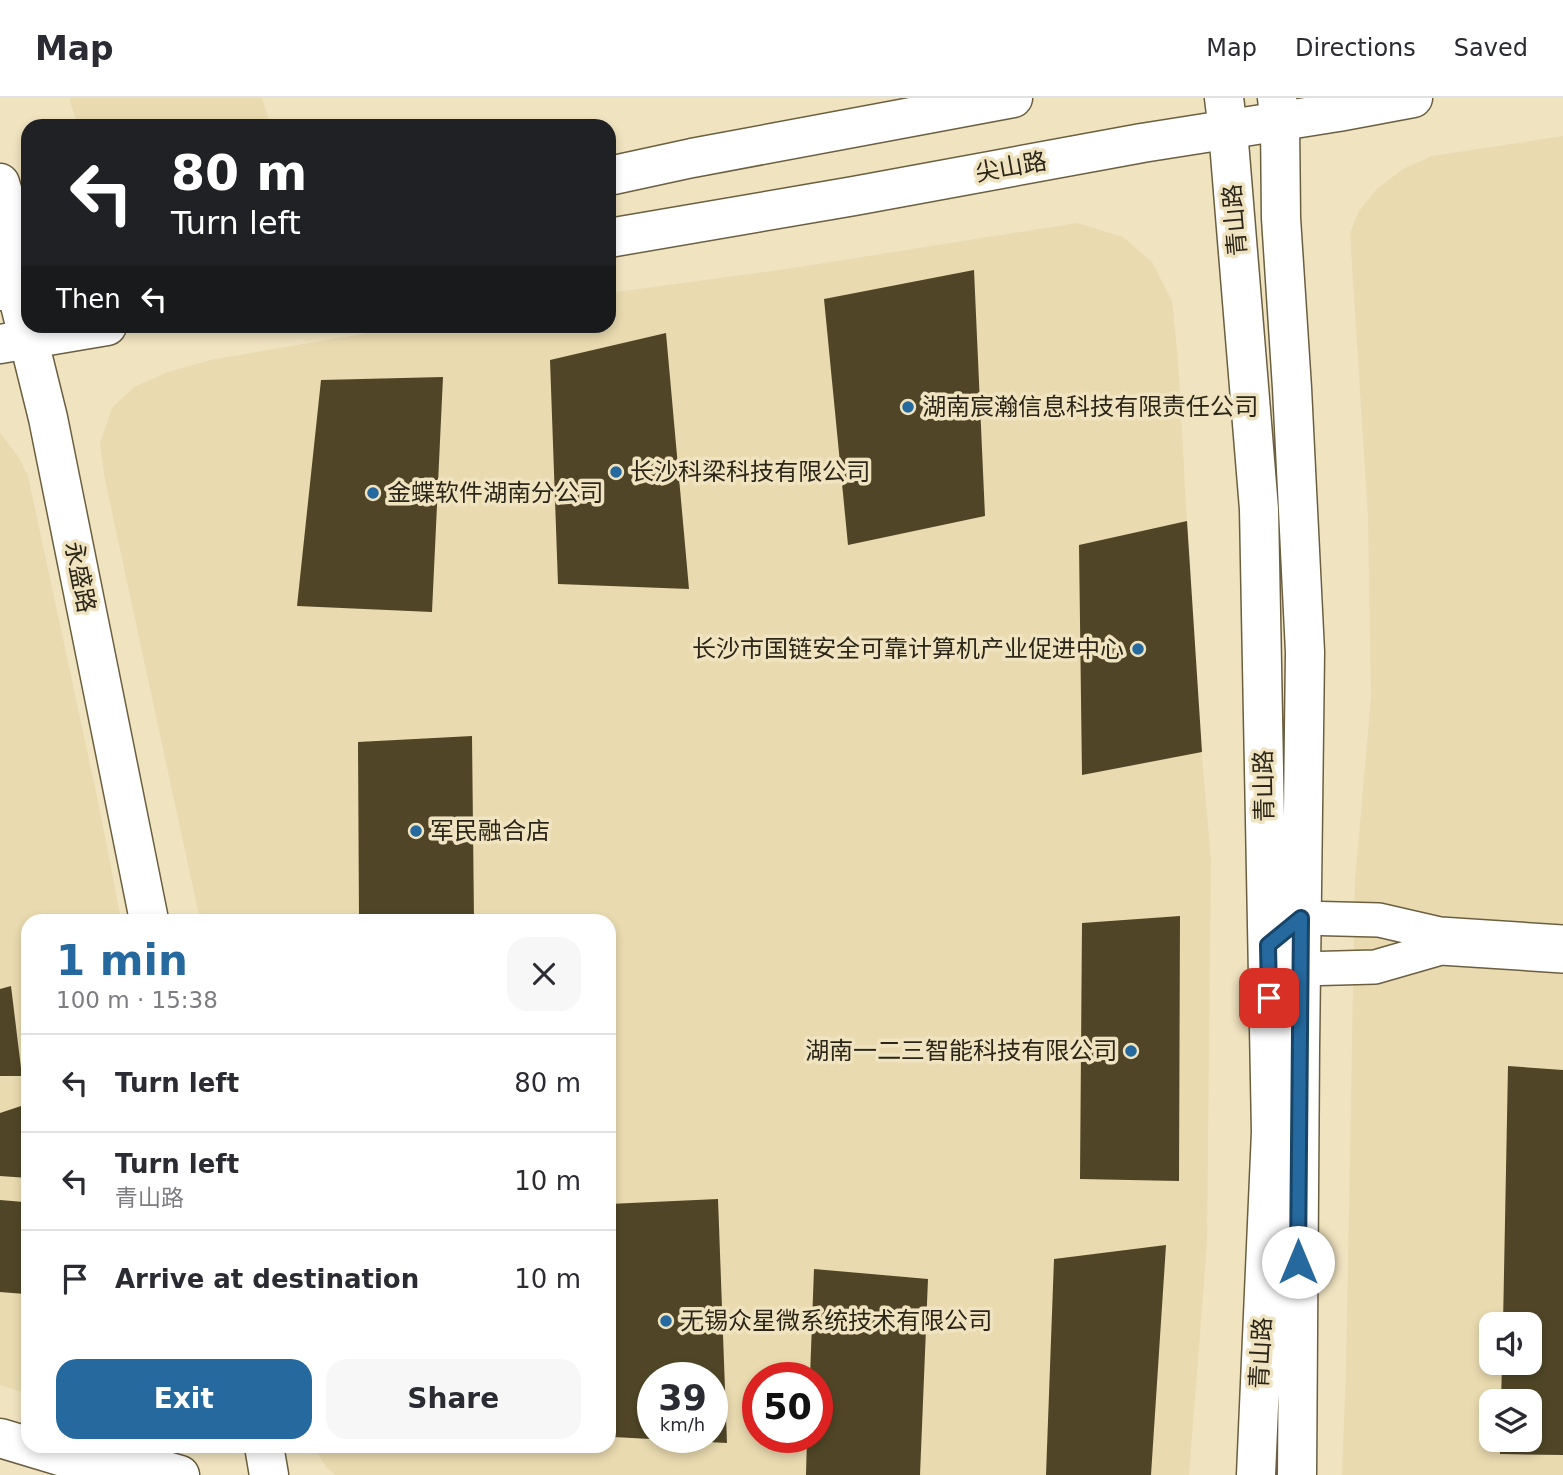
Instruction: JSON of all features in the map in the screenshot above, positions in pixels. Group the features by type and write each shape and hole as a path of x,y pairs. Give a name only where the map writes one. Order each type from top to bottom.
{"main road":[{"path":"616,174 1013,98"},
{"name":"尖山路","path":"616,238 1142,143 1226,114 1413,98"},
{"name":"青山路","path":"1278,110 1281,218 1305,652 1297,1475"},
{"name":"青山路","path":"1226,114 1259,509 1271,1132 1256,1475"},
{"name":"永盛路","path":"0,183 18,285"},
{"name":"永盛路","path":"0,237 18,285"},
{"path":"29,336 52,333"},
{"name":"永盛路","path":"29,336 48,418 148,914"},
{"name":"永盛路","path":"29,336 64,416 162,914"},
{"path":"0,1422 21,1428"},
{"path":"0,1438 21,1444"},
{"path":"50,1453 123,1475"},
{"path":"104,1453 180,1475"},
{"path":"250,1453 254,1475"},
{"path":"265,1453 269,1475"}],"street":[{"path":"1563,942 1440,934 1379,920 1301,918 1268,945 1301,969 1376,967 1441,948 1563,956"}],"shaded area":[{"path":"69,98 262,98 269,119 76,119"},
{"path":"1563,136 1563,1475 1342,1475 1355,881 1371,697 1368,516 1350,233 1359,211 1377,189 1403,169 1432,156"},
{"path":"1077,223 1123,237 1152,262 1172,301 1178,358 1196,688 1211,860 1207,1244 1189,1475 336,1475 326,1467 317,1453 616,1453 616,914 199,914 105,480 100,443 112,408 134,387 168,372 211,360 367,333 616,333 616,292 793,268"},
{"path":"0,433 18,456 28,476 120,914 21,914 21,1392 0,1385"}],"building":[{"name":"湖南宸瀚信息科技有限责任公司","path":"974,270 985,516 848,545 824,299"},
{"name":"长沙科梁科技有限公司","path":"666,333 689,589 558,584 550,360"},
{"name":"金蝶软件湖南分公司","path":"443,377 432,612 297,606 321,380"},
{"name":"长沙市国链安全可靠计算机产业促进中心","path":"1187,521 1202,752 1082,775 1079,545"},
{"name":"军民融合店","path":"472,736 474,914 359,914 358,742"},
{"name":"湖南一二三智能科技有限公司","path":"1180,916 1179,1181 1080,1179 1082,923"},
{"path":"11,986 21,1076 0,1076 0,989"},
{"path":"1508,1066 1563,1070 1563,1455 1500,1454 1542,1452 1542,1389 1501,1389 1502,1375 1542,1375 1542,1312 1503,1312"},
{"path":"21,1106 21,1178 0,1176 0,1113"},
{"name":"无锡众星微系统技术有限公司","path":"718,1199 724,1362 637,1362 637,1438 616,1437 616,1204"},
{"path":"0,1200 21,1202 21,1294 0,1292"},
{"path":"1166,1245 1151,1475 1046,1475 1054,1259"},
{"path":"814,1269 928,1279 920,1475 806,1475 807,1453 833,1453 833,1362 811,1362"}],"place":[{"name":"湖南宸瀚信息科技有限责任公司","path":"908,407"},
{"name":"长沙科梁科技有限公司","path":"616,472"},
{"name":"金蝶软件湖南分公司","path":"373,493"},
{"name":"长沙市国链安全可靠计算机产业促进中心","path":"1138,649"},
{"name":"军民融合店","path":"416,831"},
{"name":"湖南一二三智能科技有限公司","path":"1131,1051"},
{"name":"无锡众星微系统技术有限公司","path":"666,1321"}],"route":[{"path":"1269,998 1268,945 1301,918 1298,1262"}]}
